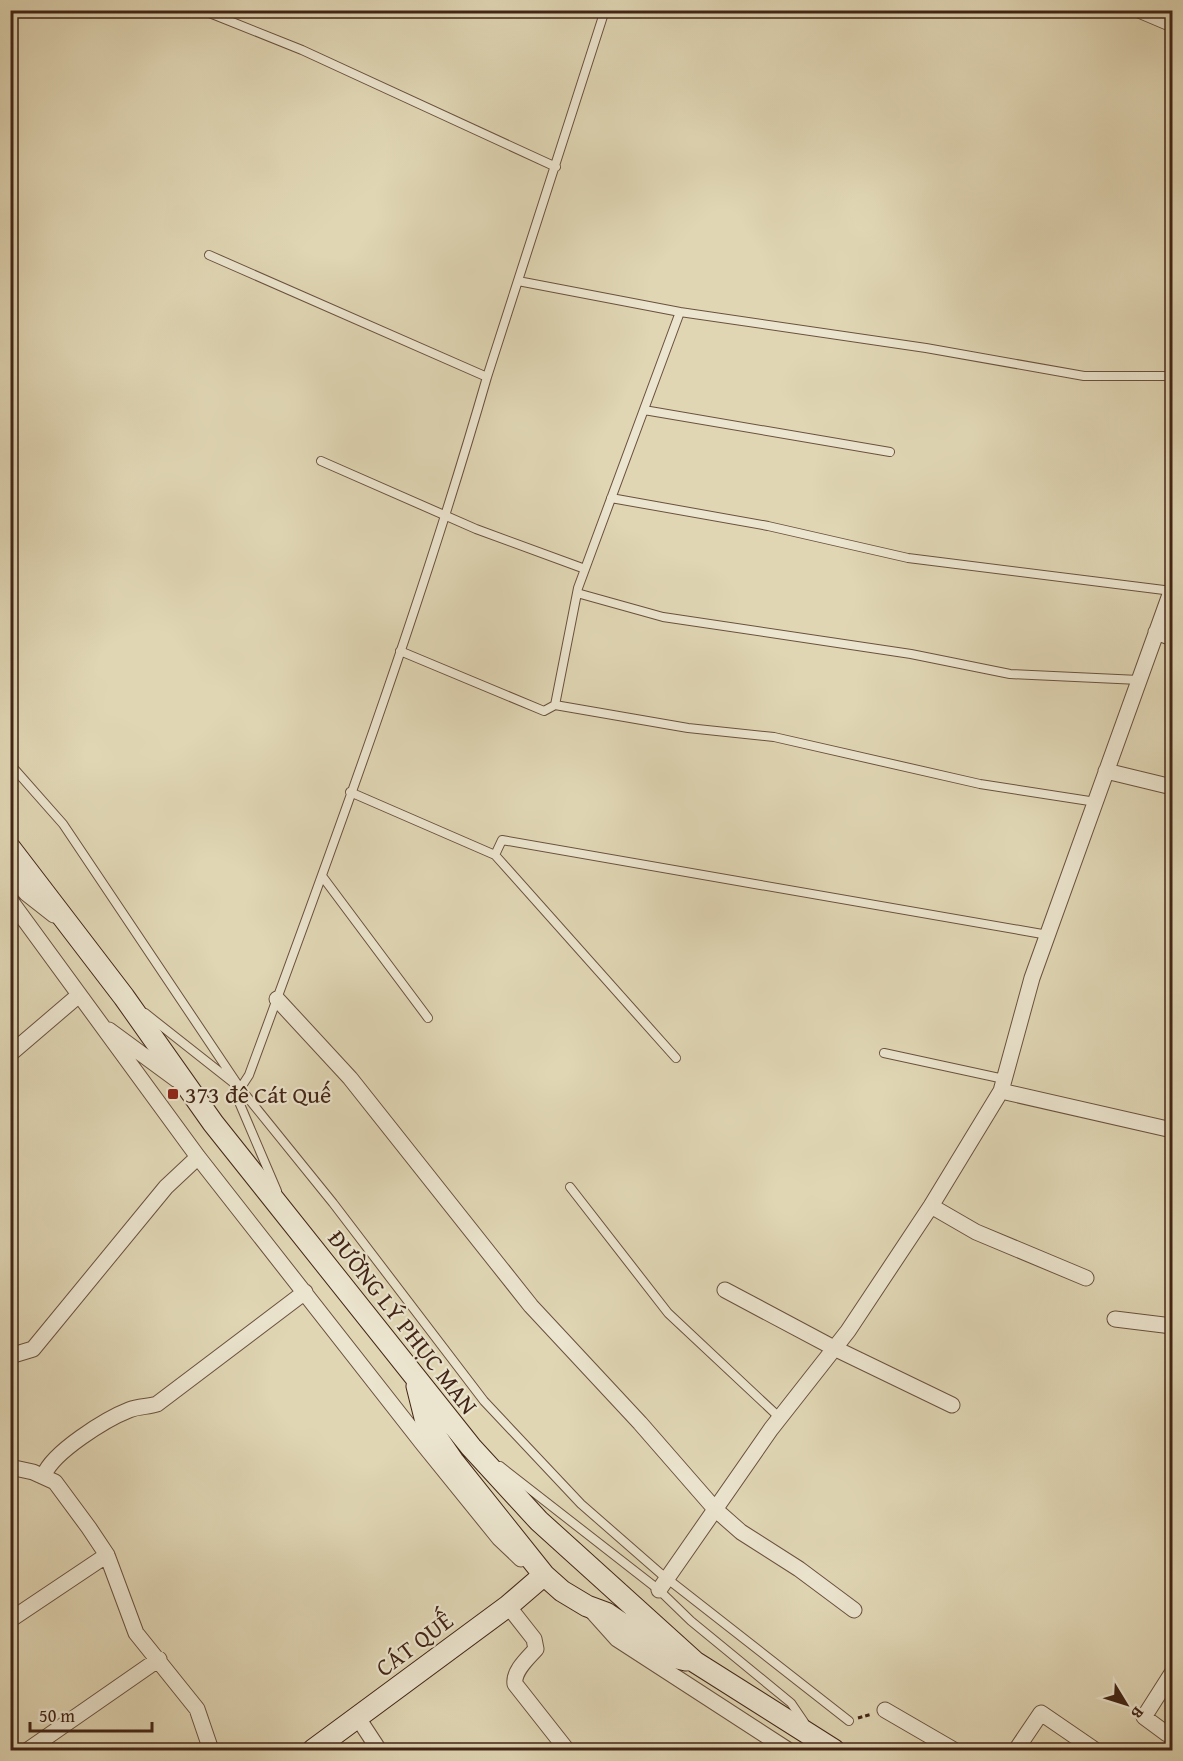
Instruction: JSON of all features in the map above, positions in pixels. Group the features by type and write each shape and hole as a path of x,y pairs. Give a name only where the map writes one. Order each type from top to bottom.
{"main road":[{"name":"ĐƯỜNG LÝ PHỤC MAN","path":"10,848 124,997 187,1088 417,1383 471,1447 539,1521 695,1662 834,1750"},
{"path":"417,1383 426,1422 453,1461 544,1575 562,1591 587,1606 606,1612 669,1656 695,1662"},
{"name":"CÁT QUẾ","path":"312,1750 508,1606 544,1575"}],"street":[{"path":"1139,10 1173,24"},
{"path":"663,1584 780,1418 834,1348 931,1206 1003,1085 1032,978 1172,590"},
{"path":"1156,632 1173,638"},
{"path":"1106,771 1173,787"},
{"path":"10,874 26,893 67,925"},
{"path":"10,900 198,1156 499,1538 522,1560 544,1575"},
{"path":"10,1053 79,995"},
{"path":"277,999 350,1078 531,1306 640,1423 715,1509 741,1532 799,1569 854,1610"},
{"path":"97,1021 187,1088"},
{"path":"1003,1085 1173,1131"},
{"path":"10,1356 33,1348 166,1187 198,1156"},
{"path":"931,1206 976,1232 1086,1278"},
{"path":"725,1290 834,1348 952,1405"},
{"path":"44,1475 57,1456 117,1416 137,1407 157,1404 305,1292"},
{"path":"1115,1319 1173,1326"},
{"path":"10,1467 44,1475 55,1482 107,1555 136,1633 197,1709 212,1750"},
{"path":"10,1620 107,1555"},
{"path":"508,1606 534,1639 536,1648 520,1668 514,1678 514,1684 567,1750"},
{"path":"587,1606 617,1639 788,1750"},
{"path":"28,1750 159,1659"},
{"path":"1170,1741 1144,1717 1173,1673"},
{"path":"885,1710 954,1750"},
{"path":"1016,1750 1041,1713 1095,1750"},
{"path":"358,1718 379,1750"}],"lane":[{"path":"202,10 302,50 556,167"},
{"path":"290,1220 236,1095 249,1075 277,999 447,517 487,377 606,10"},
{"path":"209,255 487,377"},
{"path":"518,281 680,312 926,348 1084,375 1173,376"},
{"path":"555,705 577,593 680,312"},
{"path":"644,410 891,452"},
{"path":"321,461 447,517 585,569"},
{"path":"611,498 768,526 908,558 1172,590"},
{"path":"577,593 663,617 910,654 1010,674 1139,680"},
{"path":"400,651 544,711 555,705 688,728 774,737 980,784 1096,802"},
{"path":"10,764 63,824 240,1088 333,1203 484,1401 581,1504 663,1584 691,1621 791,1703 814,1739"},
{"path":"350,792 495,855 675,1058"},
{"path":"495,855 502,840 1048,935"},
{"path":"321,876 428,1018"},
{"path":"124,997 240,1088"},
{"path":"884,1053 1003,1085"},
{"path":"570,1187 668,1313 780,1418"},
{"path":"471,1447 511,1473 849,1721"}],"path":[{"path":"849,1721 885,1710"}],"place":[{"name":"373 đê Cát Quế","path":"173,1094"}]}
